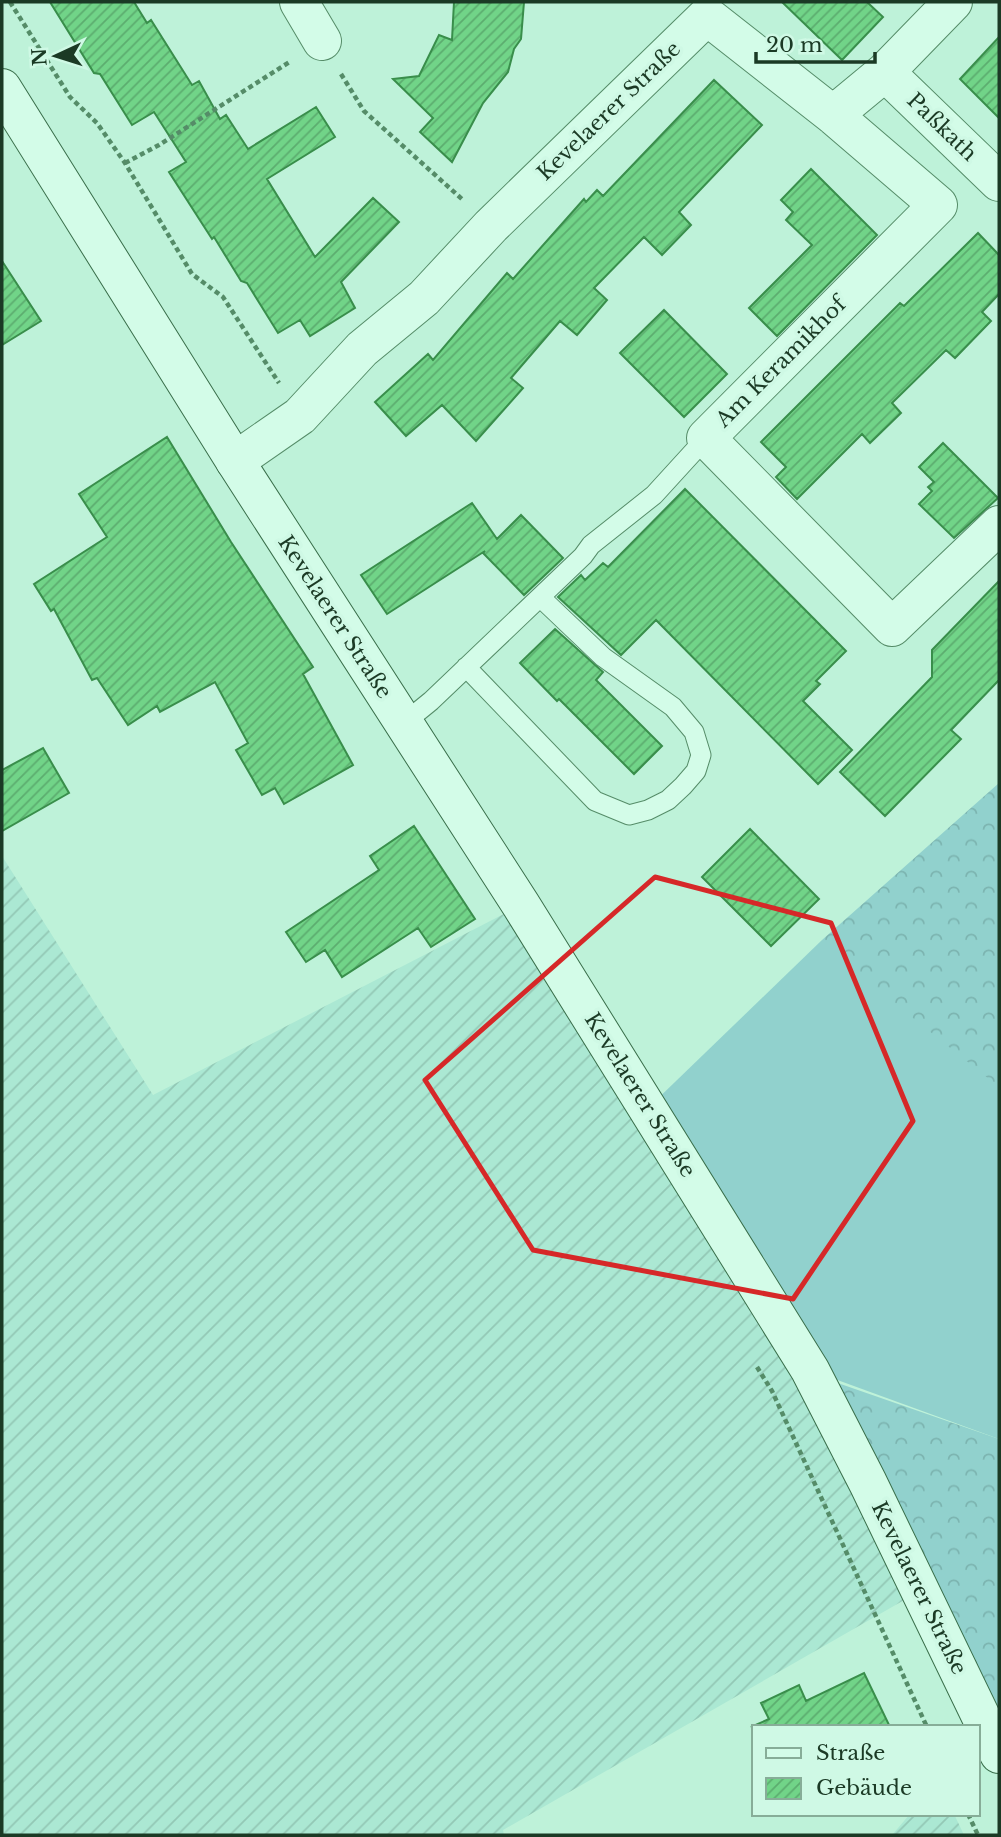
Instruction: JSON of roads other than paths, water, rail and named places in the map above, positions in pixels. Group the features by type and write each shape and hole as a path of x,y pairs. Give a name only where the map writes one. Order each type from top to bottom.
{"street":[{"path":"299,2 322,41"},
{"path":"832,115 885,72 953,2"},
{"name":"Am Keramikhof","path":"707,16 832,115 939,205 705,438 892,627 999,525"},
{"name":"Kevelaerer Straße","path":"235,461 300,416 362,349 424,298 491,226 707,16"},
{"name":"Paßkath","path":"885,72 999,182"},
{"name":"Kevelaerer Straße","path":"2,88 235,461 679,1156 810,1370 868,1483 999,1754"}],"lane":[{"path":"404,723 540,597 591,545 654,495 705,438"},
{"path":"466,667 595,801 629,815 648,810 668,800 683,786 696,771 701,755 694,732 673,707 603,657 540,597"}]}
